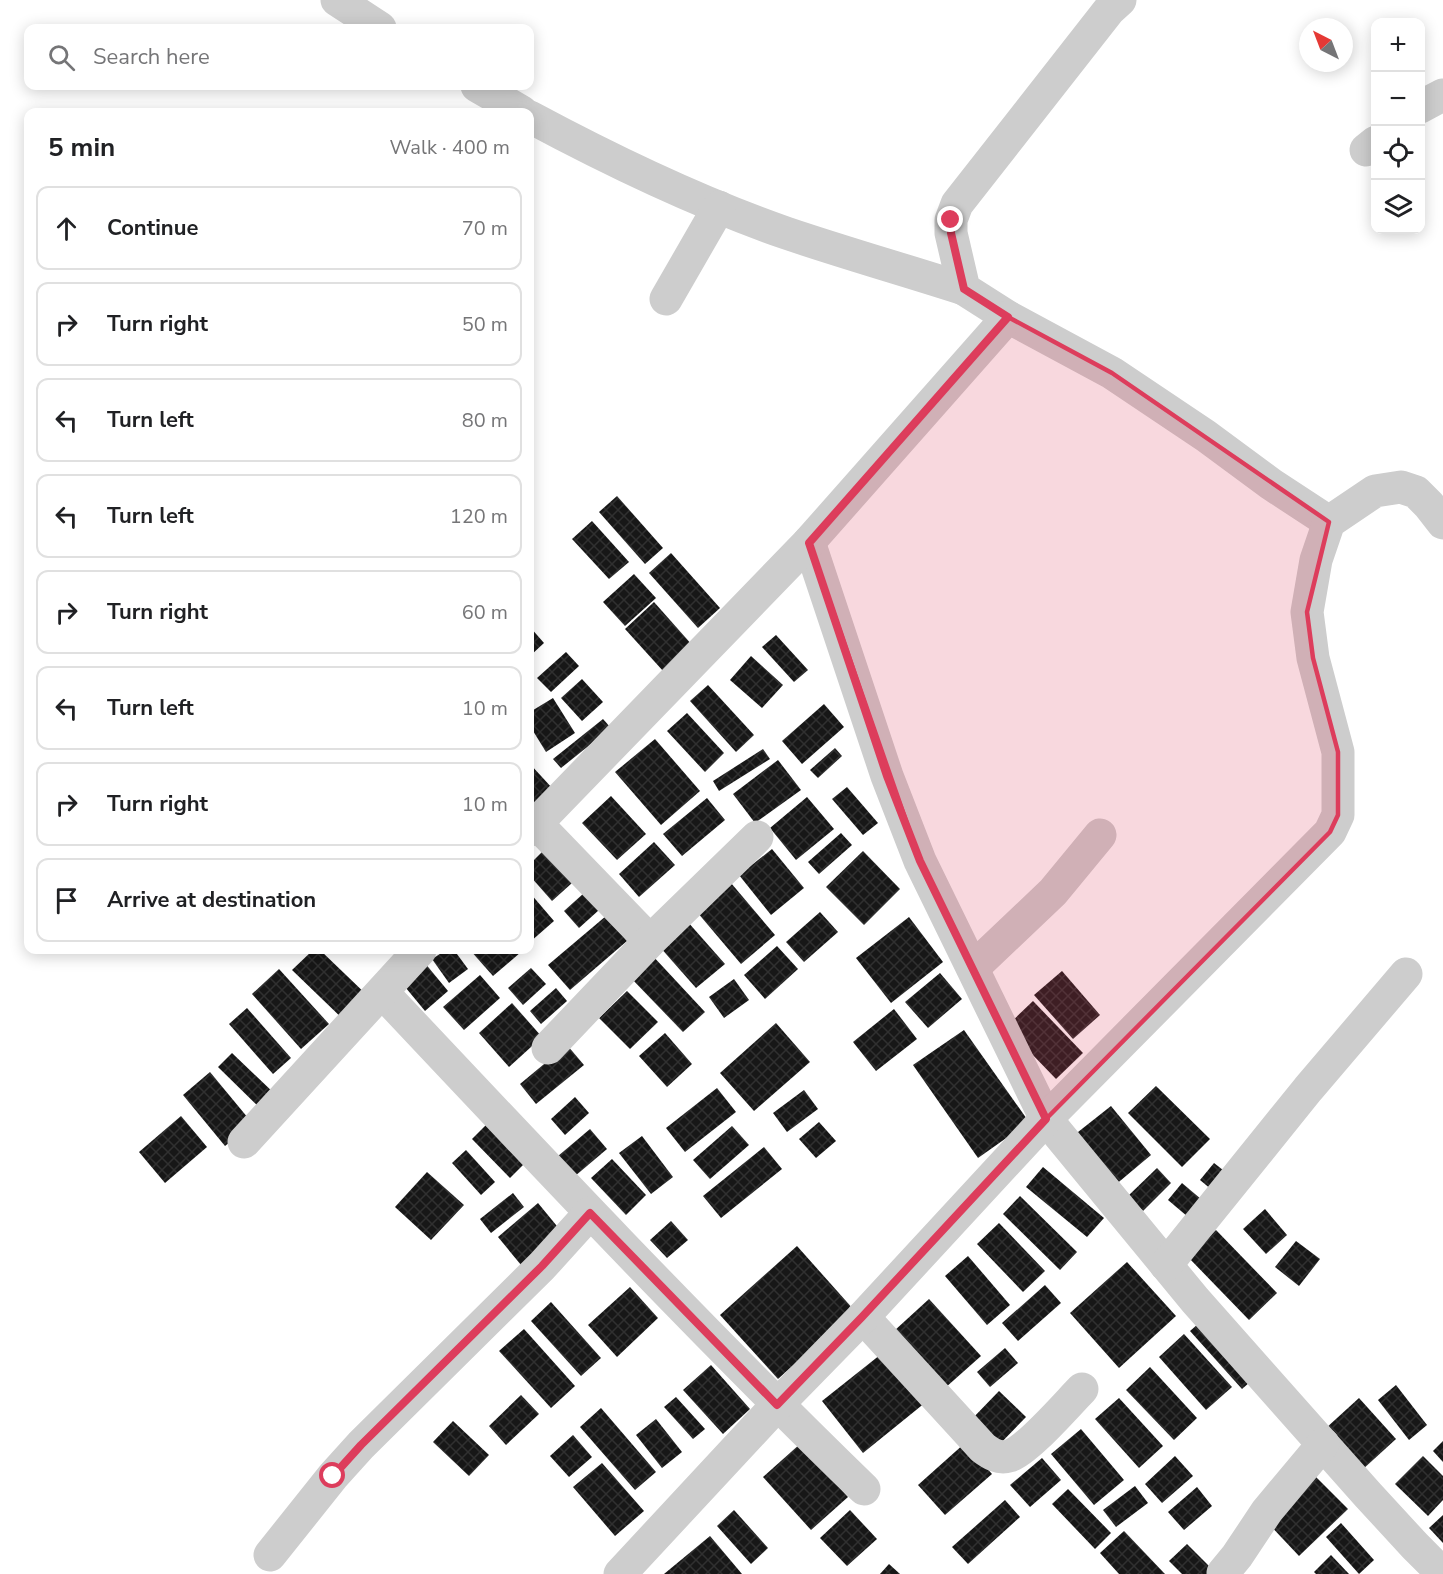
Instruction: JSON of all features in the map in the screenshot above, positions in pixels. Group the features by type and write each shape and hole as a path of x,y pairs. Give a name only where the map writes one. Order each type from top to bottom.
{"street":[{"path":"337,0 374,24"},
{"path":"964,289 951,233 951,220 957,204 1109,10 1120,0"},
{"path":"484,90 515,108"},
{"path":"1425,104 1443,94"},
{"path":"534,119 680,192 785,232 964,289 1008,317 1112,373 1329,522"},
{"path":"666,299 719,207"},
{"path":"534,826 809,543 1008,317"},
{"path":"620,1574 1046,1119 1330,832 1338,815 1338,752 1313,658 1307,612 1317,560 1329,522 1375,490 1401,487 1416,492 1430,505 1443,523"},
{"path":"809,543 887,776 920,861 1046,1119 1195,1300 1415,1546 1443,1574"},
{"path":"534,828 650,941"},
{"path":"973,968 1053,892 1100,835"},
{"path":"548,1048 650,941 757,837"},
{"path":"244,1142 416,954"},
{"path":"1166,1265 1308,1089 1406,974"},
{"path":"382,992 590,1213 777,1405 864,1489"},
{"path":"270,1555 333,1476 361,1445 542,1266 590,1213"},
{"path":"862,1317 983,1448 995,1456 1010,1456 1027,1446 1082,1389"},
{"path":"1223,1573 1267,1511 1323,1444"}],"highlighted area":[{"path":"1008,317 1112,373 1329,522 1307,612 1313,658 1338,752 1338,815 1330,832 1046,1119 920,861 809,542"}],"building":[{"path":"617,496 663,548 645,564 599,512"},
{"path":"592,521 629,562 609,579 572,539"},
{"path":"671,553 720,608 698,628 649,573"},
{"path":"634,574 656,598 625,626 603,602"},
{"path":"654,602 693,646 664,672 625,629"},
{"path":"534,632 544,643 534,652"},
{"path":"776,635 808,670 794,682 762,647"},
{"path":"566,652 579,666 551,692 537,678"},
{"path":"751,656 783,685 762,708 730,680"},
{"path":"582,679 603,702 582,721 561,698"},
{"path":"708,685 754,735 736,752 690,701"},
{"path":"553,698 575,733 546,752 534,732 534,710"},
{"path":"824,704 844,727 802,764 782,741"},
{"path":"687,713 724,753 705,772 667,731"},
{"path":"603,719 611,728 561,768 553,759"},
{"path":"655,739 700,791 661,825 615,772"},
{"path":"835,748 842,756 818,778 810,770"},
{"path":"763,749 770,759 719,791 713,781"},
{"path":"778,760 801,790 755,823 733,794"},
{"path":"534,768 553,789 534,805"},
{"path":"847,787 878,823 863,835 832,799"},
{"path":"611,796 646,834 617,860 582,823"},
{"path":"807,797 834,829 796,860 770,828"},
{"path":"707,798 725,820 682,856 663,834"},
{"path":"841,833 852,845 819,874 808,862"},
{"path":"654,842 675,865 639,897 619,874"},
{"path":"772,849 804,888 771,915 739,875"},
{"path":"543,851 572,883 552,901 534,881 534,860"},
{"path":"863,851 900,889 864,925 826,887"},
{"path":"731,883 775,935 741,964 697,912"},
{"path":"584,893 599,910 579,928 564,911"},
{"path":"534,898 554,921 534,938"},
{"path":"820,912 838,932 804,962 786,942"},
{"path":"606,916 627,941 570,990 548,965"},
{"path":"909,917 943,962 891,1003 856,958"},
{"path":"687,921 725,964 696,988 659,946"},
{"path":"777,946 798,969 765,999 744,975"},
{"path":"309,954 324,954 371,999 347,1023 292,970"},
{"path":"440,954 457,954 468,969 449,983 432,959"},
{"path":"474,954 519,954 493,976"},
{"path":"651,954 705,1012 683,1032 629,976"},
{"path":"424,962 448,991 425,1011 401,982"},
{"path":"531,968 546,984 523,1005 508,988"},
{"path":"279,969 329,1024 301,1049 252,994"},
{"path":"1062,971 1100,1015 1073,1039 1034,995"},
{"path":"940,973 962,999 928,1028 905,1002"},
{"path":"480,975 500,998 464,1030 443,1007"},
{"path":"734,979 749,1000 724,1018 709,997"},
{"path":"556,988 567,1001 541,1024 530,1011"},
{"path":"627,991 658,1022 630,1049 599,1018"},
{"path":"1033,1001 1083,1053 1056,1079 1006,1027"},
{"path":"512,1003 542,1037 509,1067 479,1033"},
{"path":"247,1008 291,1058 273,1074 229,1024"},
{"path":"894,1009 917,1039 876,1071 853,1042"},
{"path":"776,1023 810,1062 754,1111 720,1073"},
{"path":"964,1030 1029,1122 978,1158 913,1065"},
{"path":"665,1033 692,1064 667,1087 639,1056"},
{"path":"567,1045 584,1065 536,1104 520,1084"},
{"path":"232,1053 276,1095 262,1110 218,1067"},
{"path":"210,1072 253,1124 225,1146 183,1095"},
{"path":"1156,1086 1210,1139 1182,1167 1128,1113"},
{"path":"717,1088 736,1112 685,1152 666,1128"},
{"path":"804,1090 818,1109 787,1132 773,1113"},
{"path":"575,1097 589,1113 565,1135 551,1119"},
{"path":"1111,1106 1151,1155 1114,1186 1073,1136"},
{"path":"181,1116 207,1147 165,1183 139,1152"},
{"path":"819,1122 836,1141 816,1158 799,1139"},
{"path":"488,1123 526,1162 510,1178 472,1139"},
{"path":"732,1126 749,1145 710,1179 693,1160"},
{"path":"590,1129 607,1149 568,1182 551,1162"},
{"path":"642,1136 673,1177 651,1194 619,1153"},
{"path":"764,1147 782,1169 721,1218 703,1196"},
{"path":"466,1150 495,1182 481,1195 452,1163"},
{"path":"612,1159 646,1195 626,1215 591,1178"},
{"path":"1214,1163 1232,1177 1218,1195 1200,1180"},
{"path":"1043,1167 1104,1218 1087,1237 1026,1187"},
{"path":"1157,1168 1171,1183 1143,1211 1128,1196"},
{"path":"427,1172 464,1205 431,1240 395,1207"},
{"path":"1182,1183 1208,1205 1194,1222 1168,1200"},
{"path":"513,1193 524,1207 491,1233 480,1219"},
{"path":"1020,1196 1077,1252 1060,1270 1003,1214"},
{"path":"538,1203 561,1231 521,1265 498,1237"},
{"path":"1265,1209 1287,1235 1266,1254 1243,1229"},
{"path":"671,1221 688,1240 667,1258 650,1240"},
{"path":"999,1223 1045,1271 1023,1292 977,1244"},
{"path":"1216,1230 1277,1293 1249,1320 1188,1257"},
{"path":"1296,1241 1320,1259 1299,1286 1275,1267"},
{"path":"797,1246 854,1310 778,1379 720,1315"},
{"path":"968,1256 1010,1305 987,1325 945,1276"},
{"path":"1127,1262 1176,1316 1119,1368 1070,1313"},
{"path":"1045,1285 1061,1303 1018,1341 1002,1323"},
{"path":"630,1287 658,1318 617,1357 588,1325"},
{"path":"929,1299 981,1356 945,1388 894,1331"},
{"path":"551,1302 601,1358 581,1376 531,1321"},
{"path":"1206,1317 1258,1375 1242,1389 1190,1331"},
{"path":"524,1329 575,1386 551,1408 499,1351"},
{"path":"1184,1334 1232,1387 1206,1410 1159,1357"},
{"path":"1005,1348 1018,1363 990,1387 977,1372"},
{"path":"885,1351 926,1402 863,1453 822,1401"},
{"path":"711,1365 750,1409 723,1434 683,1390"},
{"path":"1150,1367 1197,1418 1174,1440 1126,1390"},
{"path":"1396,1385 1427,1425 1409,1440 1378,1400"},
{"path":"999,1391 1026,1417 997,1447 970,1421"},
{"path":"521,1395 539,1414 506,1445 489,1426"},
{"path":"676,1397 705,1429 693,1439 664,1407"},
{"path":"1119,1398 1163,1446 1139,1468 1095,1419"},
{"path":"1359,1398 1396,1439 1362,1470 1325,1429"},
{"path":"601,1408 656,1472 635,1490 580,1427"},
{"path":"656,1419 682,1452 662,1468 636,1435"},
{"path":"453,1421 489,1455 469,1476 433,1442"},
{"path":"1081,1429 1124,1480 1094,1505 1051,1454"},
{"path":"573,1435 592,1457 569,1477 550,1456"},
{"path":"1443,1441 1443,1462 1433,1451"},
{"path":"965,1443 992,1474 945,1515 918,1485"},
{"path":"800,1444 848,1497 811,1530 763,1477"},
{"path":"1175,1456 1193,1476 1162,1503 1145,1484"},
{"path":"1423,1456 1443,1476 1443,1500 1428,1516 1395,1484"},
{"path":"1042,1458 1061,1480 1030,1507 1010,1485"},
{"path":"602,1463 644,1511 615,1536 573,1487"},
{"path":"1313,1474 1348,1509 1299,1556 1265,1520"},
{"path":"1135,1486 1148,1503 1116,1527 1103,1510"},
{"path":"1197,1487 1212,1506 1184,1530 1168,1512"},
{"path":"1068,1489 1111,1533 1095,1549 1052,1504"},
{"path":"1005,1500 1020,1517 968,1564 952,1547"},
{"path":"734,1510 768,1548 751,1564 717,1526"},
{"path":"850,1510 877,1539 847,1566 820,1538"},
{"path":"1443,1515 1443,1543 1429,1528"},
{"path":"1341,1523 1374,1560 1359,1574 1326,1537"},
{"path":"1124,1531 1165,1574 1119,1574 1100,1553"},
{"path":"710,1536 742,1574 664,1574"},
{"path":"1187,1544 1212,1569 1207,1574 1182,1574 1169,1561"},
{"path":"1331,1555 1349,1574 1316,1574 1314,1572"},
{"path":"889,1564 900,1574 880,1574"}],"route":[{"path":"333,1476 361,1445 542,1266 590,1213 777,1405 1046,1119 920,861 887,776 809,543 1008,317 964,289 951,233 951,220"}]}
